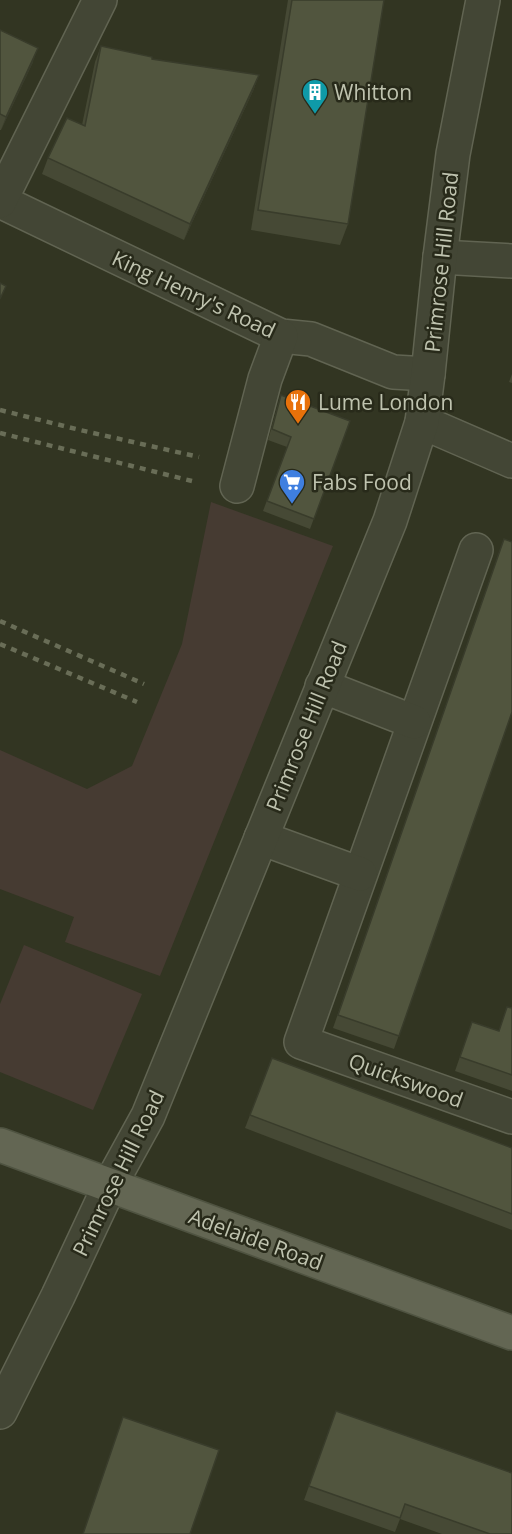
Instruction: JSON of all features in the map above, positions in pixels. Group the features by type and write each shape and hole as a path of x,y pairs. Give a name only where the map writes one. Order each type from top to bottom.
{"main road":[{"name":"Adelaide Road","path":"0,1144 512,1333"}],"street":[{"path":"0,201 100,0"},
{"name":"Primrose Hill Road","path":"0,1412 110,1185 148,1116 390,521 422,422 453,154 483,0"},
{"name":"King Henry's Road","path":"0,201 281,336 311,339 393,372 428,374"},
{"path":"440,257 512,261"},
{"path":"237,486 265,379 281,336"},
{"path":"422,422 512,461"},
{"path":"261,838 360,874 476,550"},
{"path":"322,686 414,722"},
{"name":"Quickswood","path":"360,874 301,1042 512,1117"}],"shaded area":[{"path":"211,502 333,546 160,976 65,942 74,917 0,889 0,750 87,789 132,766 182,644"},
{"path":"24,945 142,994 93,1110 0,1072 0,1004"}],"building":[{"name":"Whitton","path":"292,0 384,0 348,224 258,210"},
{"path":"0,30 38,48 6,117 0,114"},
{"path":"101,46 152,57 152,59 259,75 190,224 48,158 67,118 85,126"},
{"path":"0,283 6,286 0,299"},
{"path":"281,395 350,421 314,519 267,501 291,437 272,429"},
{"path":"504,539 512,542 512,712 399,1036 338,1015"},
{"path":"507,1007 512,1008 512,1075 460,1057 472,1022 499,1031"},
{"path":"272,1058 512,1148 512,1214 250,1115"},
{"path":"336,1411 512,1473 512,1534 490,1534 405,1504 400,1518 309,1486"},
{"path":"123,1417 219,1450 190,1534 83,1534"}],"railway":[{"path":"0,410 199,457"},
{"path":"0,433 192,481"},
{"path":"0,621 144,684"},
{"path":"0,644 137,702"}],"place":[{"name":"Whitton","path":"315,115"},
{"name":"Lume London","path":"298,425"},
{"name":"Fabs Food","path":"292,505"}]}
